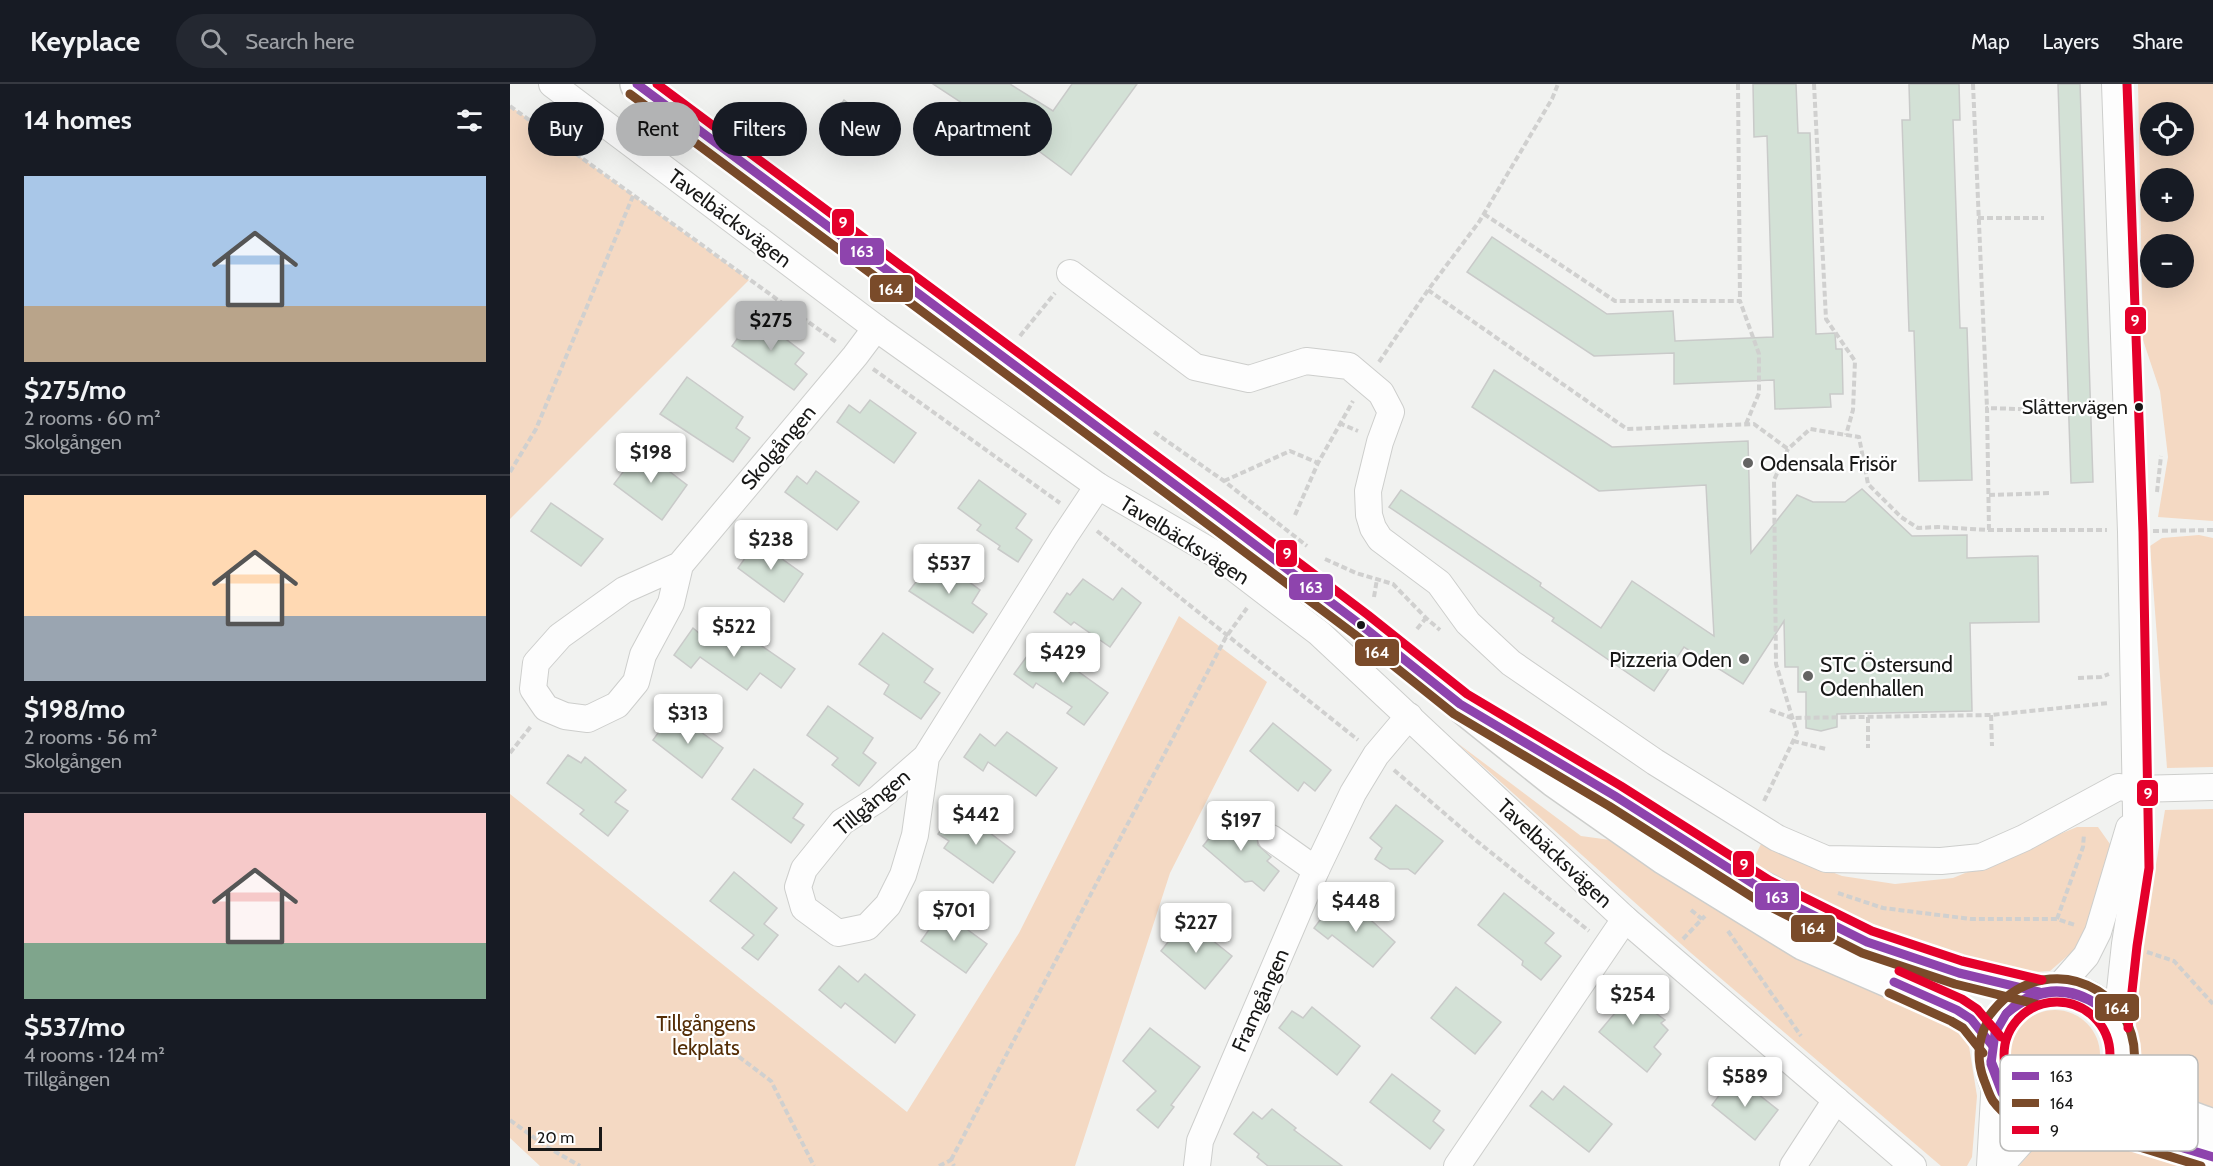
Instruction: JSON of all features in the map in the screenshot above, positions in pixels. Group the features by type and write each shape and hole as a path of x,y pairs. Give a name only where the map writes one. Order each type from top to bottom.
{"main road":[{"path":"637,84 1235,530 1460,704 1554,780 1665,858 1803,942 1958,1010 1971,1019 1992,1045"},
{"path":"1460,704 1615,796 1735,874 1773,896 1867,942 1959,973 2048,991 2072,992 2090,998 2106,1011 2116,1027 2123,1055"},
{"path":"2000,1088 1995,1079 1991,1061 1992,1045 1998,1025 2009,1010 2024,998 2048,991"},
{"path":"2198,1120 2213,1126"},
{"path":"2193,1151 2213,1157"}],"street":[{"name":"Tavelbäcksvägen","path":"552,84 876,328 1098,486 1217,555 1319,633 1625,919 1913,1166"},
{"path":"2115,84 2131,532 2137,868 2125,944 2116,1027"},
{"path":"1070,273 1195,367 1250,379 1306,361 1349,366 1367,380 1381,393 1391,412 1380,442 1368,491 1369,515 1380,539 1439,584 1468,623 1511,663 1655,762 1778,838 1826,859 1941,861 1981,857 2024,838 2118,787 2135,798 2213,787"},
{"name":"Skolgången","path":"680,565 671,603 643,656 636,682 617,705 588,719 565,716 546,708 533,689 536,663 560,636 624,590 680,565 876,328"},
{"name":"Tillgången","path":"926,757 915,835 903,875 888,906 867,927 838,933 804,908 798,887 804,869 842,822 878,799 926,757 1098,486"},
{"name":"Framgången","path":"1197,1166 1200,1141 1316,870 1353,793 1376,755 1409,716"},
{"path":"2048,991 2082,962 2098,932 2135,798"},
{"path":"1271,838 1316,870"},
{"path":"1457,1166 1625,919"},
{"path":"1990,1166 1995,1079"},
{"path":"1793,1166 1836,1100"},
{"path":"2000,1166 2013,1151"}],"path":[{"path":"1295,515 1339,423 1428,290 1484,214 1552,99 1558,84"},
{"path":"1738,84 1740,301 1759,354 1759,393 1746,424"},
{"path":"1814,84 1826,319 1855,361 1852,410 1846,435"},
{"path":"1973,84 1987,408 1989,530"},
{"path":"510,106 1077,516 1376,755 1473,838 1607,945"},
{"path":"510,472 536,429 633,196"},
{"path":"1484,214 1616,301 1740,301"},
{"path":"1978,218 2044,218"},
{"path":"1020,336 1070,273"},
{"path":"1428,290 1627,429 1754,424 1788,449"},
{"path":"1987,408 2049,410"},
{"path":"1776,664 1774,480 1788,449 1810,429 1858,437 1868,484 1901,517 1918,528 2131,532 2213,530"},
{"path":"1224,482 1290,452 1318,463"},
{"path":"1989,495 2051,493"},
{"path":"1374,597 1377,579"},
{"path":"939,1166 951,1160 1226,637 1249,605"},
{"path":"1417,629 1426,618"},
{"path":"2078,678 2101,677 2116,672"},
{"path":"1770,710 1792,718 1992,716 2118,702"},
{"path":"510,753 546,708"},
{"path":"1992,716 1992,746"},
{"path":"1868,717 1868,748"},
{"path":"1793,741 1826,749"},
{"path":"2057,919 2083,847 2085,804"},
{"path":"1724,926 1806,1043"},
{"path":"710,1035 771,1081 814,1166"},
{"path":"510,1120 547,1147 580,1166"},
{"path":"951,1160 954,1166"}],"green space":[{"path":"2138,84 2213,84 2213,521 2158,517 2168,457 2160,391 2143,340 2142,288 2194,288 2194,234 2141,234 2141,222 2194,222 2194,168 2140,168 2140,186"},
{"path":"510,106 528,119 528,156 579,156 749,280 510,519"},
{"path":"2199,535 2213,538 2213,767 2167,768 2150,546 2162,538"},
{"name":"Tillgångens lekplats","path":"1179,616 1267,682 1170,873 1075,1166 540,1166 510,1138 510,794 907,1112 1019,933"},
{"path":"1456,742 1581,836 1618,841 1786,949 1872,991 1948,1020 1968,1040 1977,1096 1972,1157 1967,1166 1941,1166 1691,953"},
{"path":"2213,809 2213,1111 2198,1105 2198,1055 2139,1055 2136,1031 2137,962 2147,919 2165,810"},
{"path":"2077,827 2098,827 2110,844 2106,868 2079,946 2050,971 2019,973 1951,959 1862,927 1748,870 1761,844 1842,876 1895,884 1953,878"},
{"path":"2055,1010 2080,1017 2093,1030 2100,1055 2010,1055 2013,1038 2023,1023 2038,1013"},
{"path":"2031,1151 2141,1151 2196,1166 2019,1166"}],"building":[{"path":"933,84 1010,84 1039,102 960,102"},
{"path":"1072,84 1137,84 1071,175 1045,156 1052,156 1052,110"},
{"path":"1753,84 1796,84 1798,133 1810,133 1816,334 1835,333 1836,349 1842,349 1843,394 1830,394 1831,407 1775,409 1774,380 1674,384 1674,353 1594,356 1467,272 1492,237 1607,314 1673,311 1675,341 1773,337 1767,136 1754,137"},
{"path":"1909,84 1959,84 1960,120 1953,120 1960,328 1967,328 1972,480 1919,481 1914,331 1909,331 1902,120 1910,120"},
{"path":"2058,84 2080,84 2093,482 2071,483"},
{"path":"754,315 804,353 795,364 807,374 794,390 732,346"},
{"path":"1494,370 1612,447 1748,441 1751,553 1797,495 1813,502 1845,502 1862,489 1912,536 1967,535 1967,558 2038,556 2039,622 1970,623 1972,711 1837,714 1837,727 1821,731 1806,728 1806,692 1798,692 1798,667 1785,667 1784,621 1743,684 1684,647 1654,691 1552,621 1554,618 1389,507 1401,490 1541,583 1540,586 1601,628 1632,581 1714,636 1706,485 1599,491 1472,407"},
{"path":"687,377 743,417 736,428 750,438 733,462 660,414"},
{"path":"870,400 916,433 894,463 837,422 849,405 860,413"},
{"path":"640,449 687,485 662,520 614,484"},
{"path":"816,471 859,502 837,530 785,492 797,476 807,484"},
{"path":"979,480 1026,514 1016,528 1032,540 1018,562 998,549 1000,546 977,530 981,525 958,508"},
{"path":"551,503 603,539 581,566 531,531"},
{"path":"757,541 803,574 784,602 738,568"},
{"path":"935,557 980,590 972,603 987,614 973,633 909,591"},
{"path":"1083,579 1113,600 1122,588 1141,603 1110,647 1074,622 1071,625 1054,612 1067,593 1070,595"},
{"path":"718,625 741,642 746,635 795,669 781,688 760,673 747,690 700,657 691,668 674,655 693,628 707,640"},
{"path":"883,633 933,669 924,682 940,693 921,719 884,694 889,685 859,664"},
{"path":"1030,652 1044,662 1051,652 1108,693 1084,725 1067,713 1072,707 1036,683 1033,688 1014,674"},
{"path":"828,706 873,738 863,753 876,763 859,786 832,765 838,758 807,735"},
{"path":"673,712 723,748 702,778 653,740"},
{"path":"1273,723 1331,770 1315,791 1304,782 1298,791 1250,751"},
{"path":"1007,732 1057,768 1036,796 988,762 983,771 964,757 980,734 995,746"},
{"path":"568,755 581,763 585,757 626,790 615,802 628,811 608,836 580,814 584,810 547,783"},
{"path":"754,769 803,804 793,818 804,825 791,843 732,799"},
{"path":"1396,805 1443,841 1415,874 1408,869 1390,869 1375,859 1382,848 1370,838"},
{"path":"957,808 1015,852 993,883 944,848 949,841 938,834"},
{"path":"1229,813 1257,835 1258,845 1271,857 1267,861 1279,871 1264,891 1252,881 1245,882 1203,846"},
{"path":"734,872 777,908 764,924 778,935 758,960 742,948 754,935 710,901"},
{"path":"1504,893 1554,933 1545,943 1561,956 1541,980 1522,965 1523,961 1478,925"},
{"path":"1352,903 1395,942 1373,967 1332,935 1328,939 1314,928 1332,904 1343,914"},
{"path":"942,911 987,944 966,973 921,941"},
{"path":"1186,919 1232,956 1205,989 1161,951"},
{"path":"839,966 858,982 865,974 915,1015 895,1043 845,1003 841,1008 819,990"},
{"path":"1615,980 1665,1020 1661,1023 1668,1030 1654,1047 1661,1054 1647,1072 1599,1032 1615,1013 1599,1000"},
{"path":"1456,987 1501,1022 1475,1054 1431,1018"},
{"path":"1312,1007 1360,1046 1337,1075 1279,1028 1292,1011 1303,1018"},
{"path":"1150,1028 1200,1067 1171,1105 1174,1107 1158,1128 1137,1110 1156,1091 1123,1061"},
{"path":"1392,1074 1440,1111 1433,1121 1444,1130 1430,1149 1370,1102"},
{"path":"1734,1075 1778,1110 1755,1140 1712,1105"},
{"path":"1564,1086 1612,1124 1589,1152 1530,1106 1542,1091 1553,1100"},
{"path":"1272,1109 1296,1128 1294,1130 1342,1166 1268,1166 1257,1157 1259,1154 1234,1134 1253,1112 1262,1119"}],"transit line":[{"name":"163","path":"637,84 1217,516 1361,625 1460,704 1615,796 1763,890 1867,942 1959,973 2039,992"},
{"name":"9","path":"657,84 1224,506 1368,615 1467,694 1621,786 1769,880 1872,931 1962,961 2042,980"},
{"name":"9","path":"2127,84 2143,532 2149,868 2128,1028"},
{"name":"164","path":"630,94 1354,634 1454,714 1609,806 1757,900 1862,953 1955,984 2036,1004"},
{"name":"9","path":"1899,971 1962,999 1977,1009 2001,1037"},
{"name":"164","path":"1989,1016 2015,991 2043,980 2072,980 2098,991 2118,1009 2131,1034 2133,1055"},
{"name":"163","path":"1894,982 1957,1010 1971,1019 1992,1045"},
{"name":"163","path":"2007,1013 2028,997 2051,991 2075,994 2098,1005"},
{"name":"163","path":"2007,1013 2029,999 2062,992 2074,994 2098,1005"},
{"name":"164","path":"1889,993 1963,1028 1983,1053"},
{"name":"9","path":"2004,1055 2008,1035 2020,1018 2037,1006 2057,1002 2077,1006 2094,1018 2106,1035 2110,1055"},
{"name":"163","path":"2000,1088 1991,1064 1995,1033 2006,1014"},
{"name":"164","path":"1987,1023 1980,1044 1979,1059 1989,1094 2000,1109"},
{"name":"163","path":"1991,1061 2000,1083"},
{"name":"164","path":"2152,1151 2201,1166"},
{"name":"163","path":"2193,1151 2213,1157"}],"place":[{"name":"Slåttervägen","path":"2139,407"},
{"name":"Odensala Frisör","path":"1748,463"},
{"name":"Pizzeria Oden","path":"1744,659"},
{"name":"STC Östersund Odenhallen","path":"1808,676"}]}
